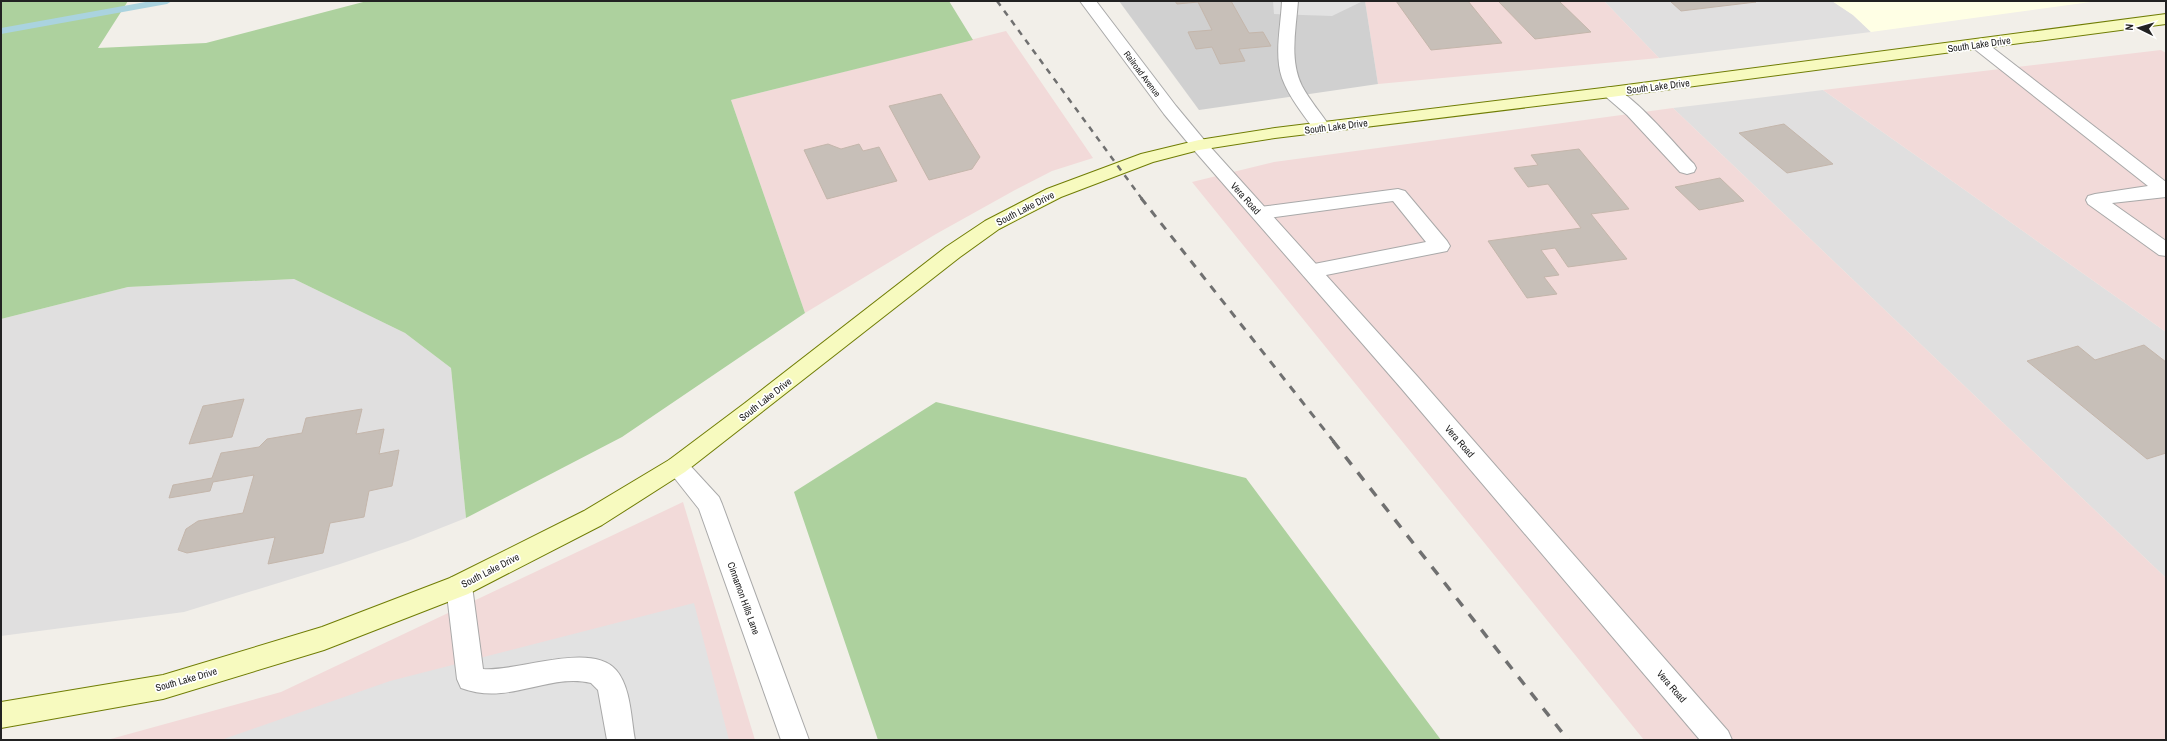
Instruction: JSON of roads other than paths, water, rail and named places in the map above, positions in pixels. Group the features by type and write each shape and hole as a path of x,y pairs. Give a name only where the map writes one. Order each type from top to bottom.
{"main road":[{"name":"South Lake Drive","path":"1,715 163,687 324,638 459,586 593,518 677,466 753,409 953,252 992,225 1033,202 1090,178 1147,158 1199,145 1322,128 1611,92 2166,19"}],"street":[{"name":"Railroad Avenue","path":"1088,1 1170,110 1199,145"},
{"path":"1290,1 1287,55 1288,70 1293,85 1322,128"},
{"path":"1978,44 2165,190"},
{"path":"1611,92 1632,111 1687,168"},
{"name":"Vera Road","path":"1199,145 1409,382 1718,740"},
{"path":"2165,190 2096,200 2166,250"},
{"path":"1260,213 1398,194 1440,246 1311,271"},
{"name":"Cinnamon Hills Lane","path":"677,466 710,504 795,740"},
{"path":"459,586 471,679 485,682 508,681 568,670 591,670 606,678 611,689 621,740"}],"waterway":[{"path":"1,31 167,1"}],"railway":[{"path":"997,1 1142,199"},
{"path":"1141,198 1334,442"},
{"path":"1333,441 1568,740"}]}
